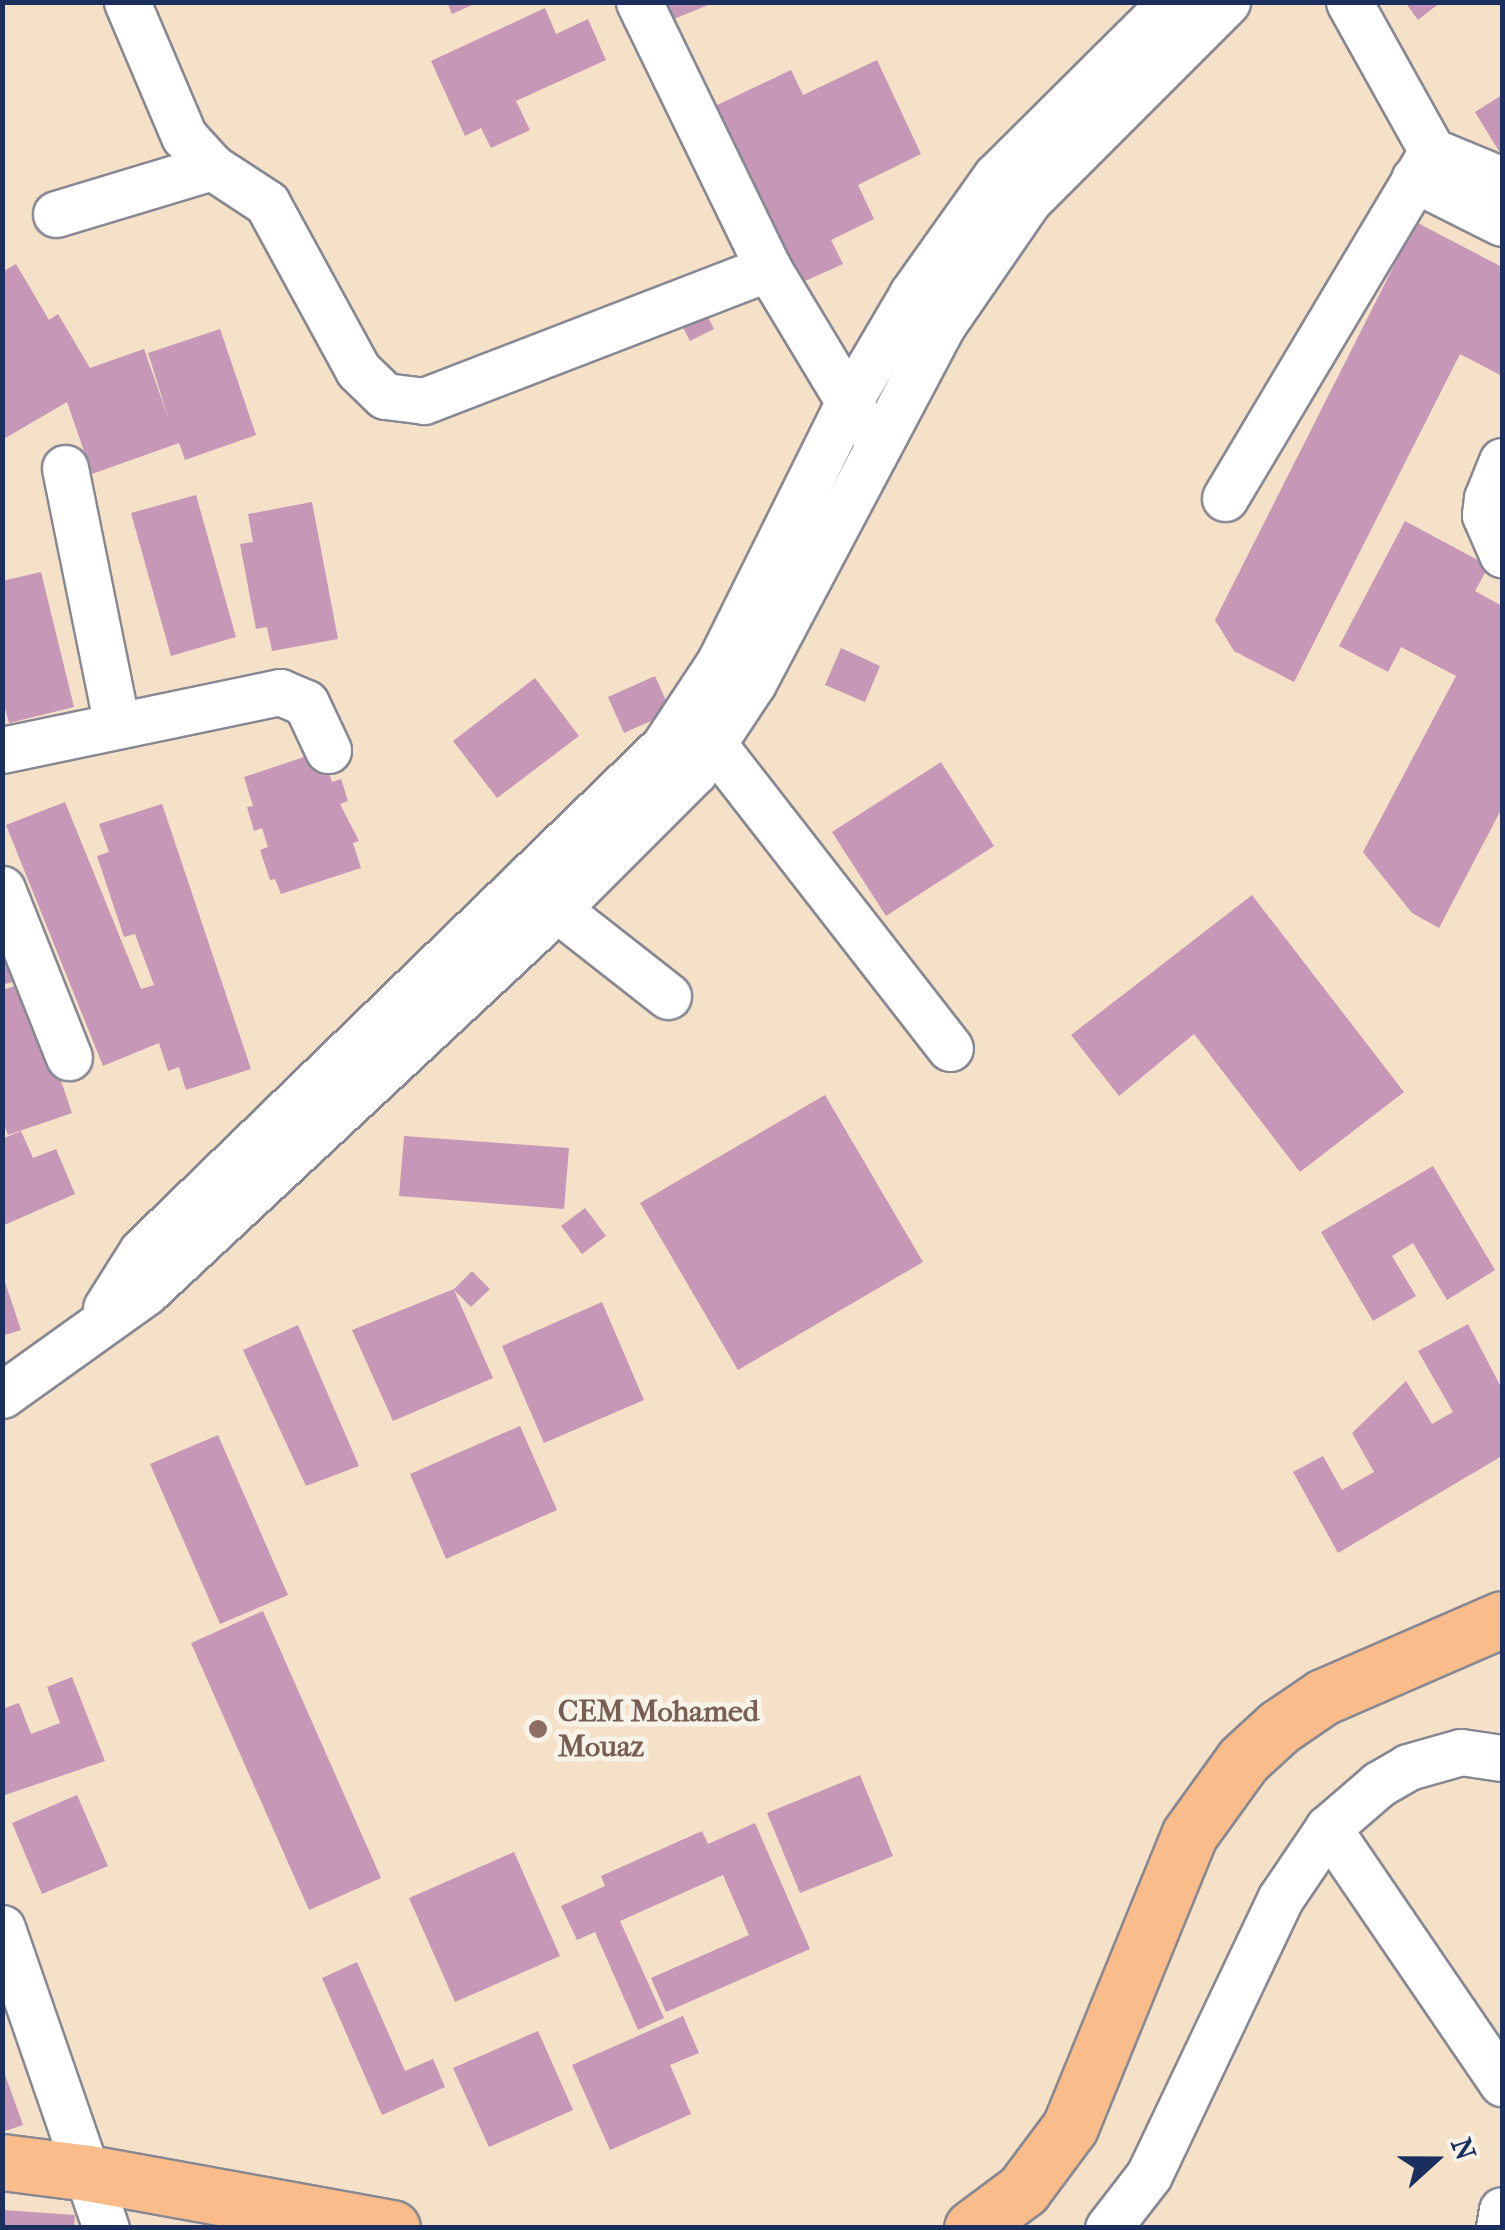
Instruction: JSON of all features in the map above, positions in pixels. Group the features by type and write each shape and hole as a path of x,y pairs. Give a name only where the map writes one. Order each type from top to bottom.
{"main road":[{"path":"972,2228 1023,2190 1070,2128 1189,1835 1243,1760 1279,1727 1323,1697 1502,1620"},
{"path":"2,2162 88,2172 392,2228"}],"street":[{"path":"127,2 174,118 212,167 267,203 358,370 370,385 404,402 442,395 768,268"},
{"path":"638,2 768,268 847,405 878,444"},
{"path":"2,1394 163,1277 667,802 699,732 719,663 847,405 912,294 996,176 1171,2"},
{"path":"98,1323 142,1251 642,771 699,732 753,683 944,322 1028,200 1226,2"},
{"path":"1349,2 1422,165 1502,223"},
{"path":"1422,165 1502,180"},
{"path":"1225,498 1422,165"},
{"path":"56,214 212,167"},
{"path":"1502,461 1487,498 1485,516 1502,554"},
{"path":"64,468 117,726"},
{"path":"2,750 280,692 306,703 328,750"},
{"path":"699,732 950,1048"},
{"path":"2,888 69,1057"},
{"path":"557,909 668,996"},
{"path":"1108,2228 1149,2175 1280,1899 1328,1828 1365,1795 1408,1766 1461,1752 1502,1758"},
{"path":"1328,1828 1502,2082"},
{"path":"2,1928 106,2228"},
{"path":"1498,2228 1502,2210"}],"building":[{"path":"447,2 479,2 452,14"},
{"path":"647,2 713,2 713,3 657,26"},
{"path":"1405,2 1441,2 1418,20"},
{"path":"545,8 556,34 588,19 606,60 516,101 530,130 491,148 481,128 465,136 431,61"},
{"path":"877,60 921,154 858,185 874,219 831,240 843,264 794,286 690,118 791,70 803,95"},
{"path":"1502,95 1502,156 1475,112"},
{"path":"1416,222 1502,267 1502,376 1460,354 1294,682 1234,651 1215,620"},
{"path":"16,264 49,320 58,314 90,368 144,349 169,420 148,353 220,329 256,435 185,460 179,443 92,474 67,402 2,440 2,272"},
{"path":"698,298 714,329 690,341 674,310"},
{"path":"196,495 236,637 171,656 131,513"},
{"path":"312,502 338,639 272,651 267,627 256,629 240,544 253,542 248,514"},
{"path":"1405,521 1489,566 1475,591 1502,606 1502,808 1439,928 1412,913 1363,852 1456,676 1401,647 1388,672 1339,646"},
{"path":"41,572 74,707 9,723 2,698 2,581"},
{"path":"841,648 880,666 865,702 825,685"},
{"path":"655,676 671,712 624,733 608,697"},
{"path":"535,678 579,736 497,798 453,741"},
{"path":"322,751 332,782 341,779 348,801 340,804 359,841 353,843 361,868 281,894 275,879 270,880 260,850 268,847 262,828 254,831 247,807 253,806 244,777"},
{"path":"941,762 994,846 886,916 832,832"},
{"path":"65,802 141,989 154,985 135,934 124,937 97,856 109,852 99,824 162,804 251,1069 186,1090 179,1067 168,1071 159,1043 103,1066 6,825"},
{"path":"1252,895 1404,1092 1300,1172 1194,1034 1119,1096 1071,1035"},
{"path":"2,902 29,977 2,985"},
{"path":"27,982 72,1113 8,1135 2,1119 2,990"},
{"path":"825,1095 923,1262 738,1370 640,1203"},
{"path":"21,1131 33,1158 56,1149 75,1194 2,1226 2,1139"},
{"path":"404,1136 569,1148 564,1209 399,1196"},
{"path":"1433,1166 1495,1270 1447,1300 1413,1243 1392,1256 1416,1296 1373,1321 1321,1232"},
{"path":"585,1208 606,1236 582,1254 561,1226"},
{"path":"472,1271 490,1289 471,1307 454,1290 493,1378 393,1421 352,1330 454,1289"},
{"path":"2,1273 21,1330 2,1336"},
{"path":"602,1302 644,1400 544,1443 502,1346"},
{"path":"1468,1324 1502,1389 1502,1456 1338,1553 1293,1472 1323,1456 1342,1490 1374,1472 1352,1433 1406,1381 1432,1424 1453,1412 1418,1351"},
{"path":"298,1325 359,1466 306,1486 243,1350"},
{"path":"520,1426 557,1510 446,1559 410,1474"},
{"path":"218,1435 288,1595 220,1624 150,1464"},
{"path":"263,1611 381,1878 309,1910 191,1643"},
{"path":"72,1677 105,1761 2,1796 2,1709 19,1703 31,1734 60,1723 47,1687"},
{"path":"860,1775 893,1856 800,1893 767,1813"},
{"path":"77,1795 108,1866 42,1894 12,1823"},
{"path":"755,1823 810,1949 666,2012 651,1978 749,1935 723,1875 620,1921 664,2018 638,2030 595,1932 577,1940 561,1906 605,1886 601,1876 702,1831 708,1844"},
{"path":"514,1852 560,1956 455,2002 409,1898"},
{"path":"357,1962 405,2071 433,2059 445,2087 382,2115 322,1978"},
{"path":"683,2016 699,2053 670,2065 691,2114 610,2150 572,2065"},
{"path":"538,2031 573,2110 489,2147 453,2068"},
{"path":"2,2066 23,2125 2,2132"},
{"path":"2,2210 75,2215 74,2228 2,2228"}],"place":[{"name":"CEM Mohamed Mouaz","path":"538,1729"}]}
